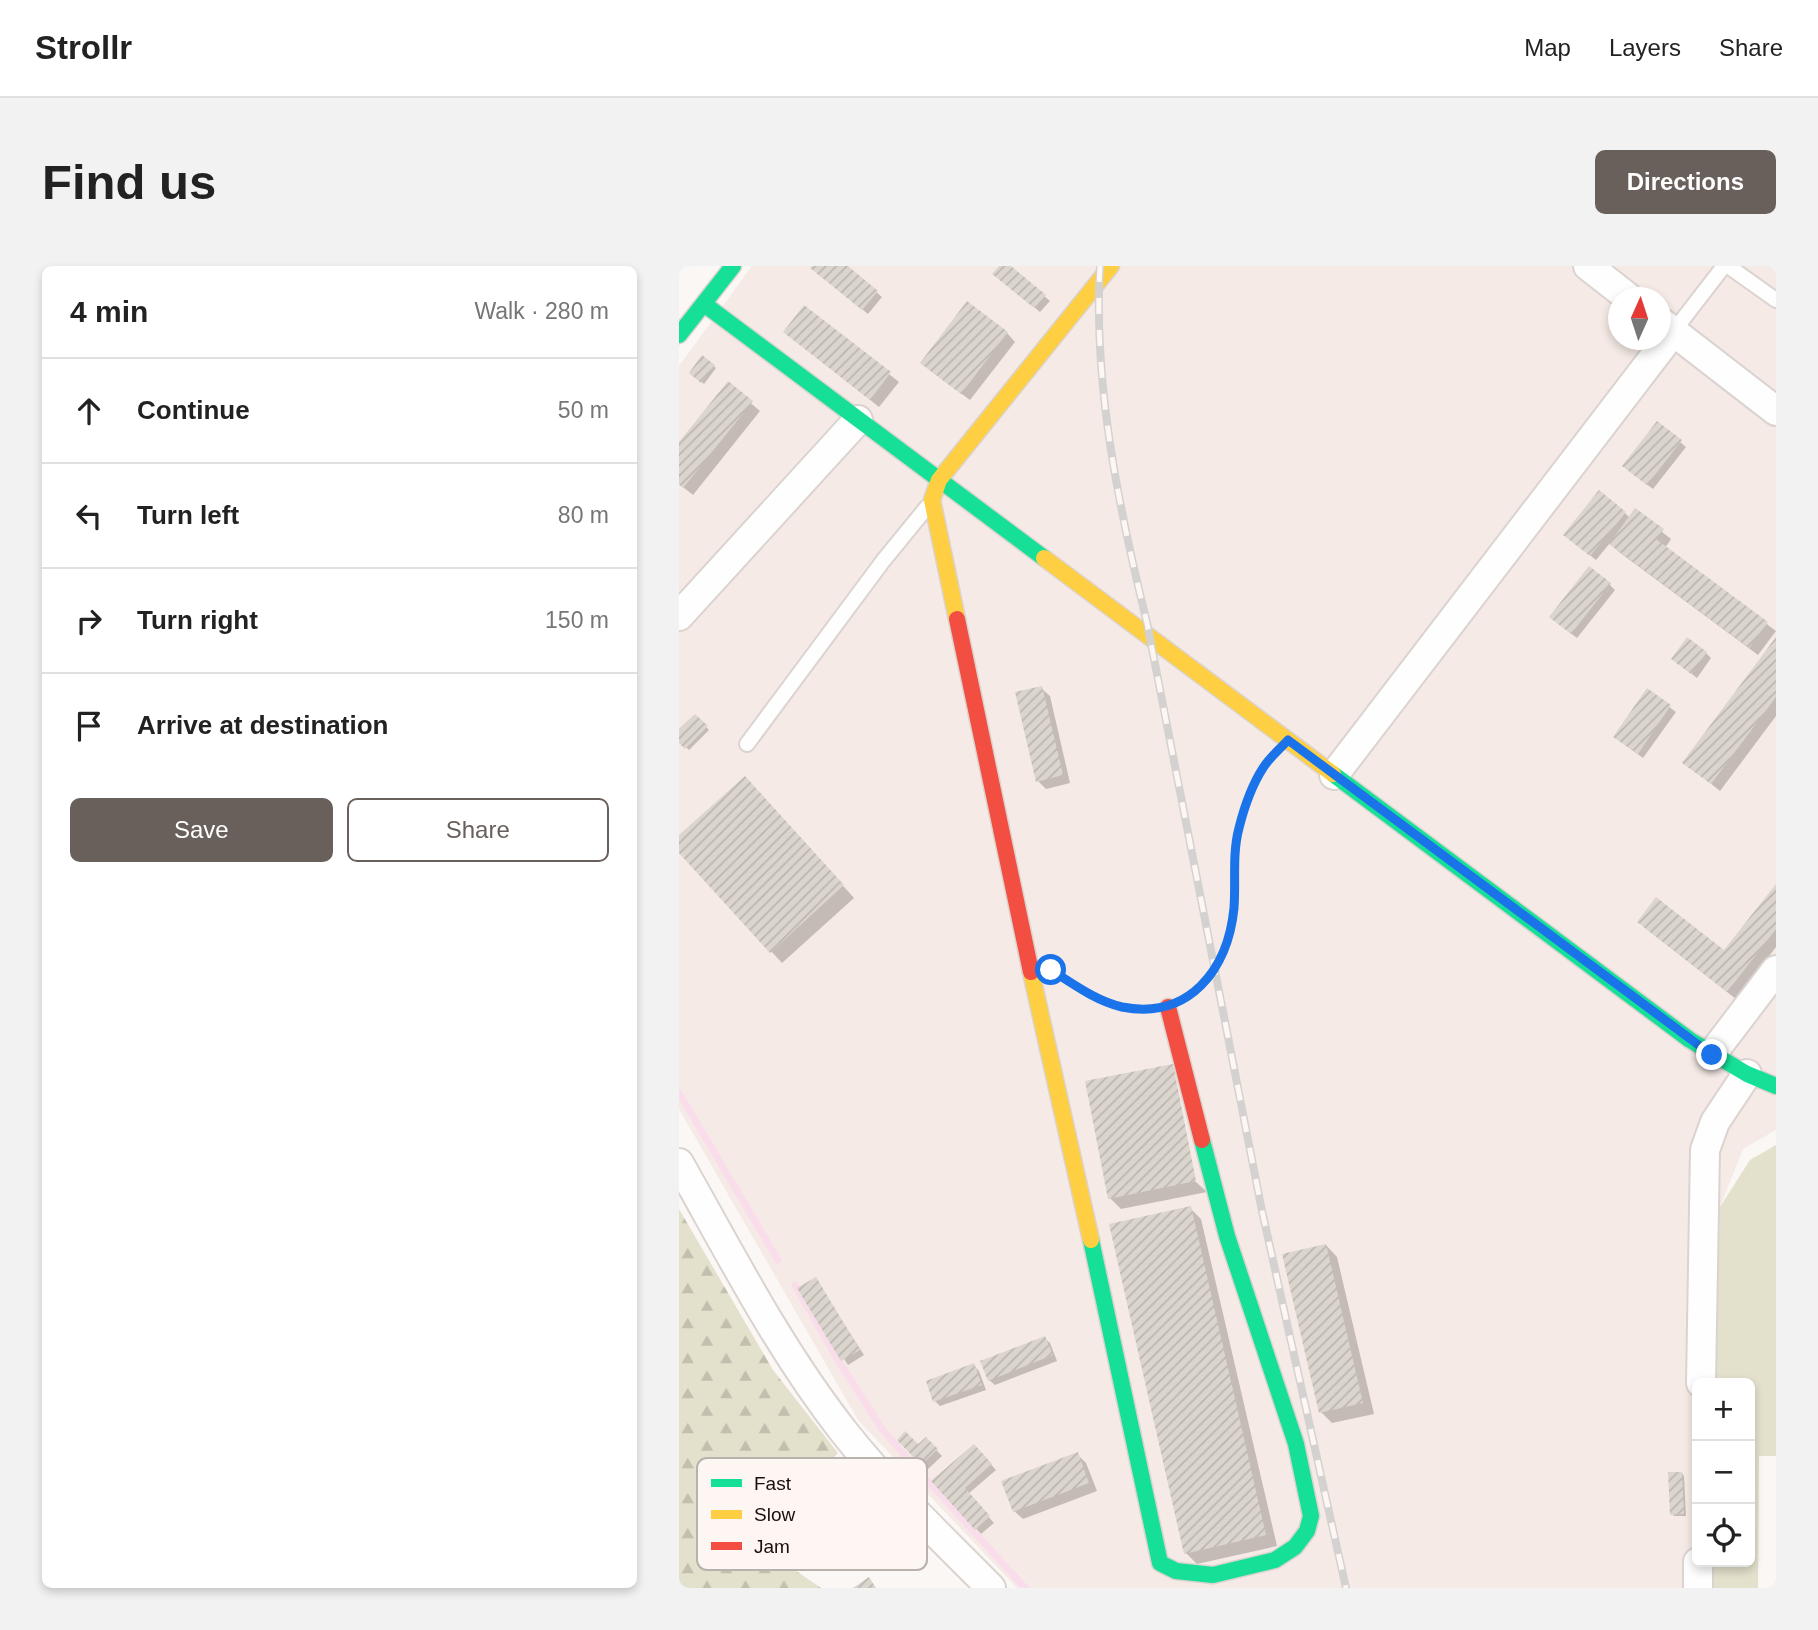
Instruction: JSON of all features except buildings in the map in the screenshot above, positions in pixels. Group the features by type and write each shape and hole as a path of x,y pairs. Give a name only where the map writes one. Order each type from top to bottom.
{"street":[{"path":"733,266 689,316 858,420 1712,1055 1776,1086"},
{"path":"1111,266 939,480 932,500 1026,951 1104,1297 1160,1563 1176,1571 1213,1575 1275,1560 1295,1547 1307,1531 1311,1516 1296,1444 1227,1236 1168,1007"},
{"path":"1588,266 1615,287"},
{"path":"1671,330 1776,411"},
{"path":"1334,775 1650,350"},
{"path":"679,616 858,420"},
{"path":"1712,1055 1776,970"},
{"path":"1701,1378 1705,1150 1715,1122 1747,1074"},
{"path":"679,1163 771,1327 806,1381 867,1458"},
{"path":"927,1522 991,1588"},
{"path":"1698,1567 1698,1588"}],"lane":[{"path":"1671,323 1726,266 1776,300"},
{"path":"747,744 883,561 932,500"}],"path":[{"path":"1062,977 1103,1001 1123,1007 1168,1007 1200,989 1215,968 1226,944 1234,909 1235,848 1239,827 1263,767 1288,740"}],"shaded area":[{"path":"752,266 1776,266 1776,1130 1743,1149 1720,1207 1715,1356 1700,1378 1692,1378 1692,1567 1713,1567 1713,1588 1017,1588 927,1493 927,1458 894,1458 858,1420 679,1109 679,366"}],"green space":[{"path":"1776,1145 1776,1456 1759,1456 1758,1588 1713,1588 1713,1567 1755,1567 1755,1378 1715,1378 1720,1207 1750,1160"},
{"path":"679,1209 773,1370 838,1453 833,1458 697,1458 697,1570 795,1570 821,1588 679,1588"}],"waterway":[{"path":"679,1093 778,1260"},
{"path":"795,1285 882,1429 907,1458"},
{"path":"928,1481 1025,1588"}],"railway":[{"path":"1100,266 1100,356 1118,491 1147,623 1262,1211 1346,1588"}],"traffic: fast":[{"path":"679,335 733,266"},
{"path":"704,304 1044,558"},
{"path":"1333,774 1690,1040 1747,1074 1776,1086"},
{"path":"1091,1240 1160,1563 1176,1571 1213,1575 1275,1560 1295,1547 1307,1531 1311,1516 1296,1444 1227,1236 1202,1140"}],"traffic: slow":[{"path":"957,619 932,500 939,480 1111,266"},
{"path":"1044,558 1333,774"},
{"path":"1031,972 1091,1240"}],"traffic: jam":[{"path":"957,619 1031,972"},
{"path":"1168,1007 1202,1140"}],"route":[{"path":"1051,970 1083,991 1123,1007 1168,1007 1200,989 1215,968 1226,944 1234,909 1235,848 1239,827 1263,767 1288,740 1712,1055"}]}
